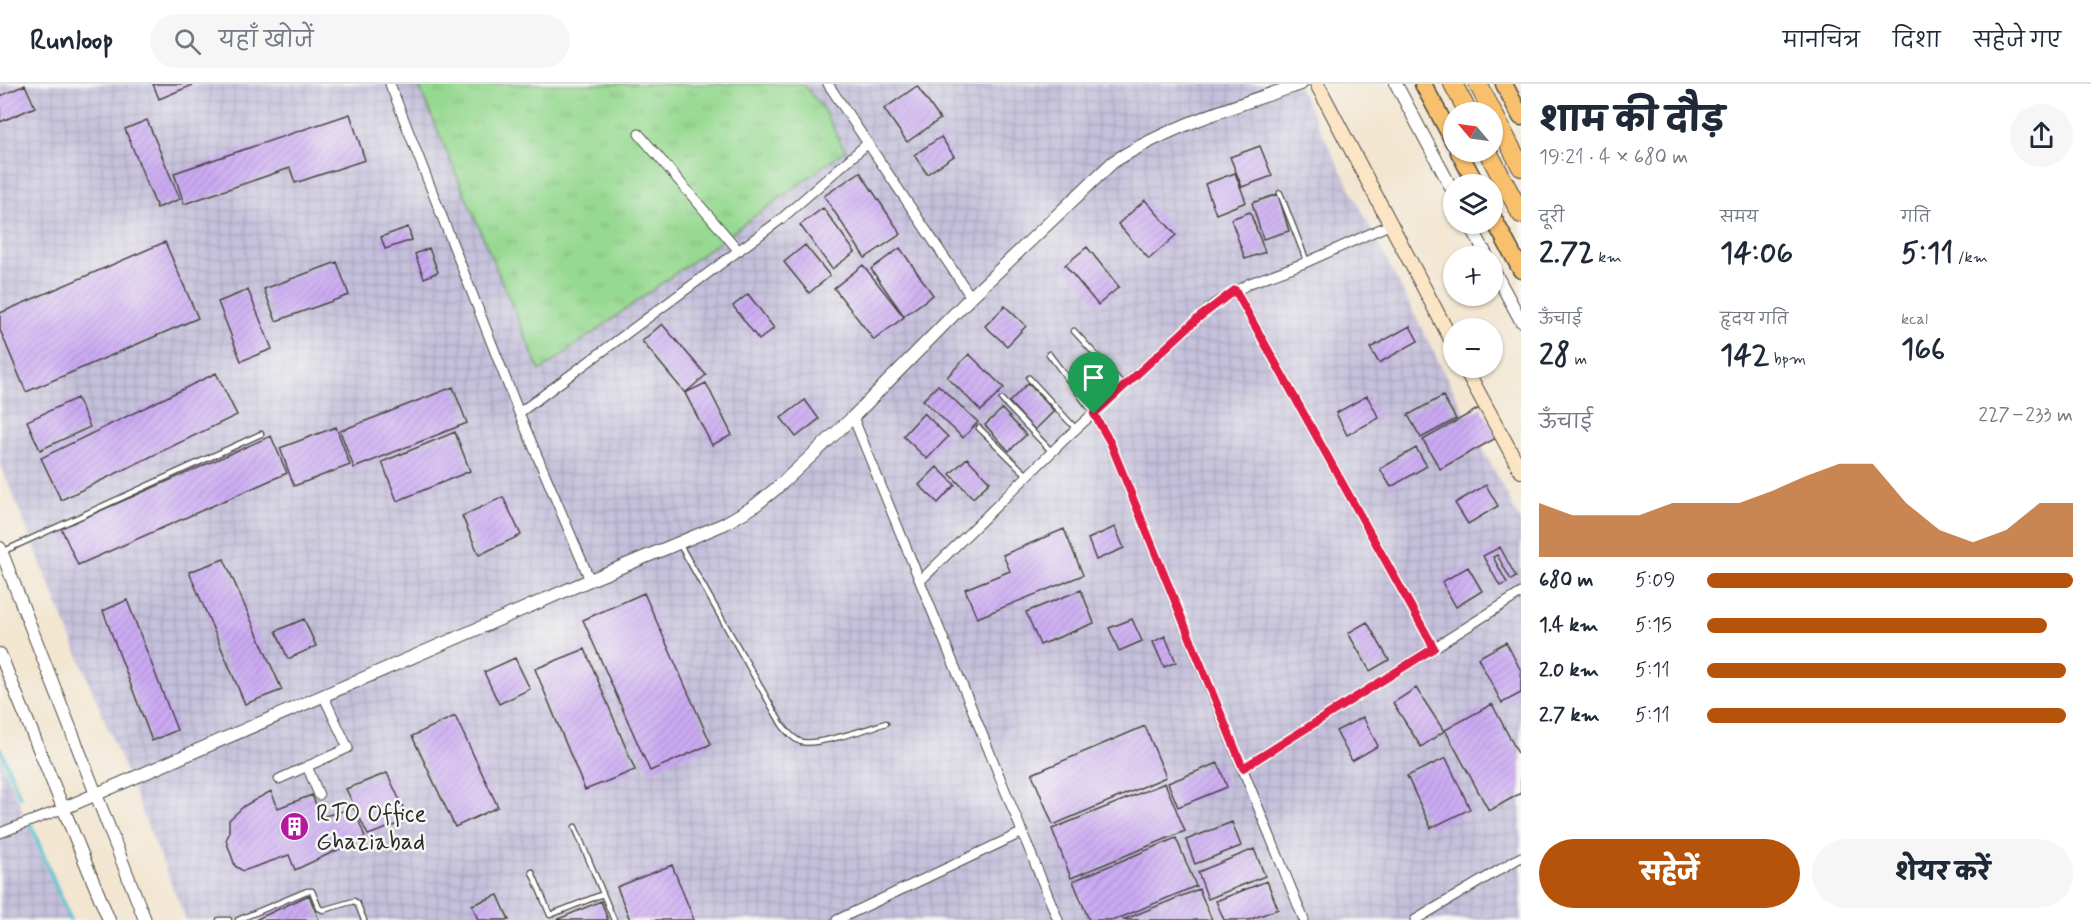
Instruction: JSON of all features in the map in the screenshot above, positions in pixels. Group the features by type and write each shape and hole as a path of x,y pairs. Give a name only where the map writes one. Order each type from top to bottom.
{"highway":[{"path":"1423,84 1443,121"},
{"path":"1453,84 1463,102"},
{"path":"1478,84 1521,167"},
{"path":"1504,84 1521,117"},
{"path":"1493,162 1521,214"},
{"path":"1502,234 1521,270"}],"main road":[{"path":"1317,84 1443,325"},
{"path":"1471,378 1521,471"}],"street":[{"path":"390,84 519,413 590,580"},
{"path":"828,84 970,297"},
{"path":"0,833 62,809 724,524 753,507 778,487 853,417 970,297 1113,162 1128,152 1213,114 1301,84"},
{"path":"1396,84 1444,174"},
{"path":"639,134 739,251"},
{"path":"519,413 780,220 868,143"},
{"path":"921,580 1027,475 1205,311 1235,290 1307,262 1389,225"},
{"path":"1503,287 1521,321"},
{"path":"1235,290 1434,648"},
{"path":"1094,414 1110,442 1304,920"},
{"path":"853,417 1058,920"},
{"path":"1,550 145,920"},
{"path":"1243,768 1521,593"},
{"path":"0,654 109,920"},
{"path":"279,779 348,748 323,695"},
{"path":"307,766 319,795"},
{"path":"837,920 1023,832"},
{"path":"1414,920 1521,857"}],"lane":[{"path":"1280,193 1307,262"},
{"path":"1074,330 1124,386"},
{"path":"1049,354 1094,414"},
{"path":"1029,378 1076,429"},
{"path":"1002,400 1052,452"},
{"path":"979,428 1027,475"},
{"path":"1,550 261,434"},
{"path":"678,542 782,725 792,737 801,743 814,743 886,723"},
{"path":"575,827 614,920"},
{"path":"532,872 550,915 603,894"},
{"path":"238,920 307,891 312,891 319,908 323,910 354,900 364,920"},
{"path":"219,920 229,920"}],"shaded area":[{"path":"0,84 1297,84 1443,370 1443,378 1447,378 1521,523 1521,920 186,920 0,463"},
{"path":"0,757 68,920 0,920"}],"green space":[{"path":"418,84 803,84 823,108 845,151 540,371"}],"building":[{"path":"153,84 195,84 159,99"},
{"path":"25,85 35,107 0,122 0,96"},
{"path":"917,86 940,119 907,142 884,109"},
{"path":"350,114 365,160 295,183 290,168 184,204 174,173"},
{"path":"147,120 180,199 157,208 125,129"},
{"path":"941,137 954,156 927,174 914,155"},
{"path":"1260,146 1272,176 1242,187 1230,157"},
{"path":"860,172 901,234 865,258 824,196"},
{"path":"1235,173 1246,202 1216,214 1205,184"},
{"path":"1278,194 1289,231 1263,239 1252,203"},
{"path":"1145,200 1176,235 1149,259 1118,224"},
{"path":"823,208 855,252 832,269 800,225"},
{"path":"1250,212 1265,252 1245,259 1231,219"},
{"path":"408,227 412,240 385,249 381,237"},
{"path":"165,242 198,318 26,392 0,330 0,313"},
{"path":"805,245 830,276 809,293 784,262"},
{"path":"1087,247 1119,287 1098,305 1065,265"},
{"path":"429,248 438,272 424,278 415,254"},
{"path":"900,248 933,295 904,316 871,269"},
{"path":"337,262 349,295 276,321 264,289"},
{"path":"863,265 904,317 874,340 834,288"},
{"path":"248,290 272,349 241,361 218,302"},
{"path":"748,294 774,328 759,340 733,306"},
{"path":"1005,306 1026,326 1007,346 985,326"},
{"path":"662,324 706,375 685,393 642,341"},
{"path":"1410,326 1418,341 1379,363 1370,348"},
{"path":"969,354 1004,388 981,411 947,377"},
{"path":"216,373 237,415 61,500 41,458"},
{"path":"706,383 732,435 712,445 685,393"},
{"path":"1028,383 1054,411 1035,430 1009,402"},
{"path":"938,385 978,422 963,438 923,400"},
{"path":"453,387 467,423 354,468 340,431"},
{"path":"1367,396 1379,418 1347,435 1336,413"},
{"path":"1443,396 1456,419 1421,438 1408,415"},
{"path":"77,398 90,427 40,450 27,421"},
{"path":"805,400 819,419 796,437 781,418"},
{"path":"1481,407 1498,437 1440,469 1423,440"},
{"path":"1002,409 1026,435 1009,451 985,425"},
{"path":"924,413 948,437 927,459 903,436"},
{"path":"336,427 350,465 294,486 280,448"},
{"path":"455,432 470,471 397,501 382,462"},
{"path":"271,436 287,473 78,565 61,528"},
{"path":"1416,448 1427,466 1391,487 1380,469"},
{"path":"967,458 990,482 973,498 950,474"},
{"path":"937,467 955,485 938,503 919,485"},
{"path":"1486,485 1498,506 1468,524 1455,503"},
{"path":"503,497 521,535 479,555 462,516"},
{"path":"1115,527 1124,548 1096,560 1088,539"},
{"path":"1064,529 1083,575 977,618 965,589 1010,571 1003,555"},
{"path":"1500,547 1516,577 1511,580 1497,555 1493,557 1507,583 1500,586 1483,556"},
{"path":"224,559 282,690 245,704 189,572"},
{"path":"1468,567 1482,591 1456,607 1442,582"},
{"path":"1081,590 1094,623 1040,645 1026,612"},
{"path":"644,593 711,744 650,771 583,620"},
{"path":"127,600 177,730 152,741 103,611"},
{"path":"304,619 316,646 288,659 276,631"},
{"path":"1132,619 1142,641 1119,651 1109,628"},
{"path":"1367,622 1389,660 1370,671 1348,633"},
{"path":"1165,636 1176,662 1164,667 1153,642"},
{"path":"1506,642 1521,671 1521,693 1502,703 1478,658"},
{"path":"585,649 635,770 585,790 535,669"},
{"path":"515,658 530,689 499,704 484,672"},
{"path":"1416,688 1444,731 1421,747 1393,703"},
{"path":"1492,704 1521,759 1521,793 1489,811 1445,730"},
{"path":"455,716 498,807 455,827 412,736"},
{"path":"1363,717 1378,746 1352,761 1336,731"},
{"path":"1145,726 1166,777 1053,825 1032,774"},
{"path":"1446,758 1470,809 1431,828 1407,776"},
{"path":"1218,763 1227,787 1178,807 1168,783"},
{"path":"387,773 409,820 368,835 346,789"},
{"path":"1165,783 1185,831 1071,878 1052,829"},
{"name":"RTO Office Ghaziabad","path":"271,791 278,808 312,795 321,817 354,808 365,837 295,870 289,855 243,871 235,866 226,840 229,834 229,820 244,806"},
{"path":"1232,822 1241,846 1195,864 1186,840"},
{"path":"1176,838 1196,886 1115,920 1089,920 1073,881"},
{"path":"1254,849 1265,876 1208,899 1198,872"},
{"path":"672,865 694,920 630,920 617,887"},
{"path":"1267,881 1278,909 1249,920 1224,920 1216,901"},
{"path":"1199,889 1212,920 1123,920"},
{"path":"309,895 319,920 255,920"},
{"path":"498,895 509,920 478,920 472,905"},
{"path":"601,901 608,920 556,920"}],"waterway":[{"path":"0,748 20,797"},
{"path":"31,825 70,920"}],"place":[{"name":"RTO Office Ghaziabad","path":"295,827"}],"route":[{"path":"1235,290 1434,648 1243,768 1110,442 1094,414 1214,304 1235,290"}]}
